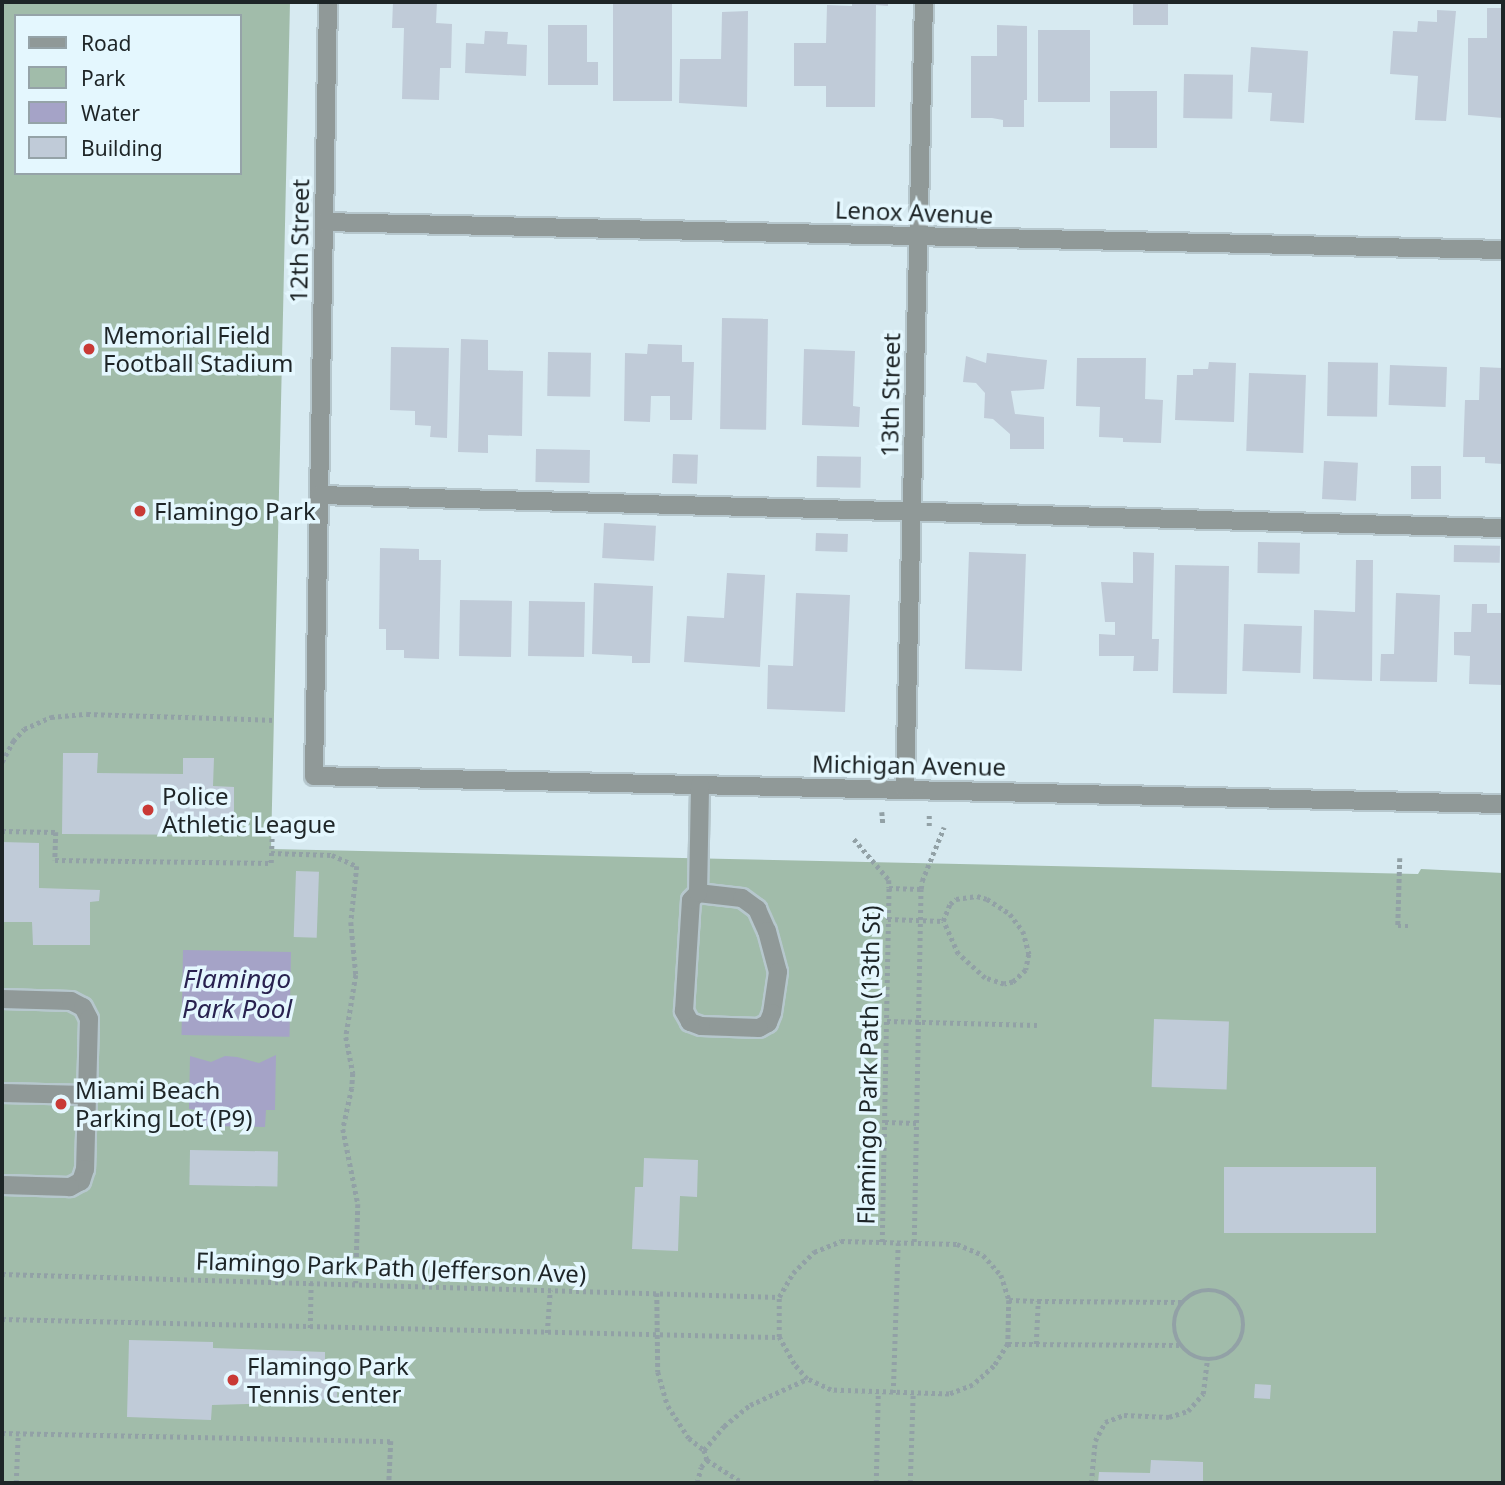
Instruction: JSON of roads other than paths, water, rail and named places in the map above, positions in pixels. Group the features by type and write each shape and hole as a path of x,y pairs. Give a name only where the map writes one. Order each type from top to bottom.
{"street":[{"name":"12th Street","path":"314,776 328,2"},
{"name":"13th Street","path":"905,790 924,2"},
{"name":"Lenox Avenue","path":"324,222 1503,250"},
{"path":"318,495 1503,528"},
{"name":"Michigan Avenue","path":"314,776 1503,804"},
{"path":"698,893 742,898 757,909 768,931 778,972 772,1013 768,1023 759,1028 701,1026 690,1022 684,1011 691,900 698,893 700,785"},
{"path":"2,999 71,1001 83,1007 89,1019 85,1169 81,1181 70,1187 2,1185"},
{"path":"2,1093 87,1096"}],"water":[{"name":"Flamingo Park Pool","path":"183,950 291,952 290,1037 182,1035"},
{"path":"276,1055 275,1110 266,1110 265,1127 198,1126 198,1110 189,1109 190,1056 211,1062 225,1056 259,1063"}],"place":[{"name":"Memorial Field Football Stadium","path":"89,349"},
{"name":"Flamingo Park","path":"140,511"},
{"name":"Police Athletic League","path":"148,810"},
{"name":"Miami Beach Parking Lot (P9)","path":"61,1104"},
{"name":"Flamingo Park Tennis Center","path":"233,1380"}]}
